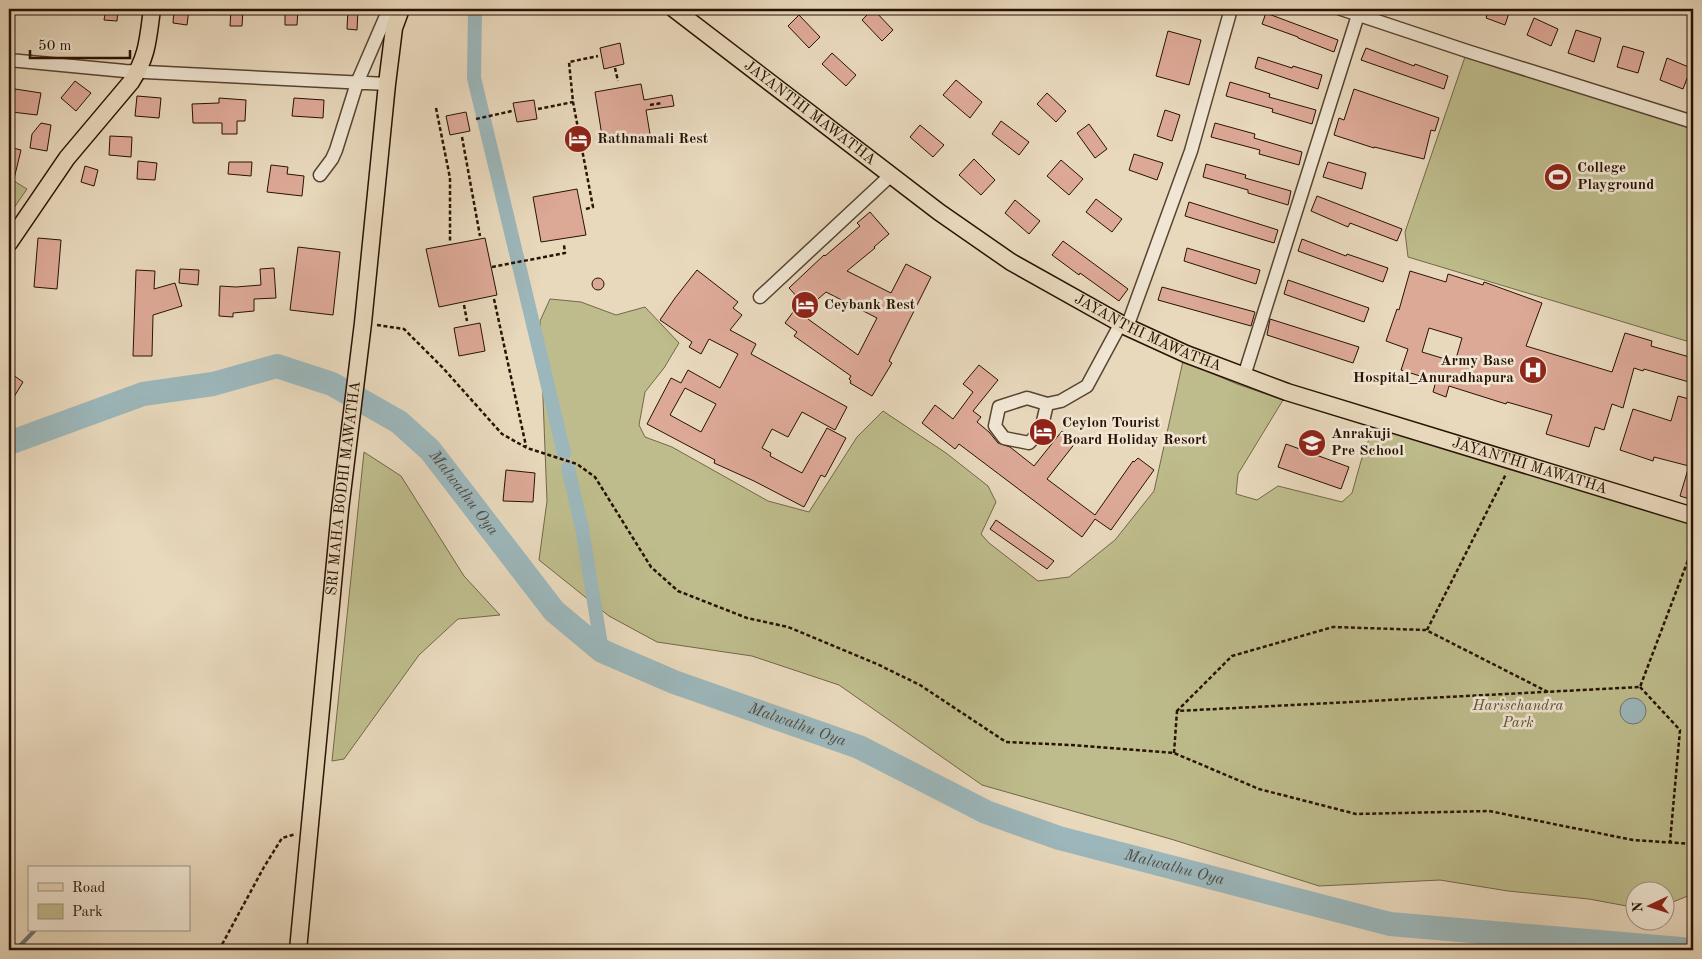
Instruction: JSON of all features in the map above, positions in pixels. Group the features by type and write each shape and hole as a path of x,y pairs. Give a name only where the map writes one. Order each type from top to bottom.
{"main road":[{"path":"9,243 67,158 131,82 138,71 148,42 152,9"},
{"name":"SRI MAHA BODHI MAWATHA","path":"391,9 394,28"},
{"name":"SRI MAHA BODHI MAWATHA","path":"298,950 340,510 363,323 387,84 394,28 401,9"},
{"name":"JAYANTHI MAWATHA","path":"674,9 939,212 1011,262 1124,325 1186,354 1287,392 1693,516"}],"street":[{"path":"320,175 336,150 358,83 391,9"},
{"path":"1047,404 1062,401 1087,386 1124,325 1190,151 1231,9"},
{"path":"1341,9 1476,54 1693,122"},
{"path":"1244,376 1358,15"},
{"path":"9,60 138,71 387,84"},
{"path":"760,297 891,175"}],"path":[{"path":"586,209 593,207 573,102 569,62 598,56"},
{"path":"615,68 618,81"},
{"path":"538,109 573,102"},
{"path":"650,105 662,103"},
{"path":"436,108 450,178 450,241"},
{"path":"476,119 512,111"},
{"path":"462,137 480,236"},
{"path":"492,266 565,253 564,245"},
{"path":"494,299 527,448"},
{"path":"464,305 467,321"},
{"path":"363,323 404,329 443,368 502,434 527,448 577,464 595,477 651,567 678,590 747,618 788,627 877,664 920,684 1006,742 1174,753 1259,789 1356,814 1489,811 1633,840 1693,844"},
{"path":"1426,630 1512,462"},
{"path":"1640,688 1693,547"},
{"path":"1174,753 1177,711 1232,656 1333,627 1426,630 1548,692"},
{"path":"1177,711 1640,688 1680,730 1670,842"},
{"path":"219,950 282,838 309,831"}],"green space":[{"name":"College Playground","path":"1467,51 1693,122 1693,343 1408,257 1405,232"},
{"path":"9,178 27,189 9,215"},
{"name":"Harischandra Park","path":"550,299 581,302 616,315 645,307 679,343 664,368 645,392 639,425 645,437 672,447 768,501 809,512 857,437 883,411 946,453 988,486 996,502 981,534 989,543 1038,581 1069,577 1115,540 1154,491 1183,361 1237,384 1283,400 1238,474 1236,494 1257,500 1278,486 1342,502 1352,493 1374,425 1693,522 1693,894 1674,901 1674,882 1624,882 1624,906 1589,899 1508,891 1440,880 1319,886 1174,840 982,785 839,685 752,656 657,642 609,616 539,560 547,501 540,321"},
{"path":"364,452 401,476 464,576 500,615 458,619 419,655 344,759 332,761"}],"water":[{"path":"1633,698 1642,702 1646,711 1642,720 1633,724 1624,720 1620,711 1624,702"}],"building":[{"path":"106,9 118,9 117,21 104,20"},
{"path":"174,9 189,9 187,25 173,23"},
{"path":"231,9 243,9 242,26 230,26"},
{"path":"285,9 298,9 297,25 285,25"},
{"path":"348,9 358,9 357,30 347,29"},
{"path":"873,9 893,30 882,41 862,20"},
{"path":"1489,9 1507,9 1506,12 1509,13 1505,25 1486,18"},
{"path":"1266,13 1338,40 1334,52 1262,24"},
{"path":"799,15 820,37 809,48 788,26"},
{"path":"1534,18 1558,29 1551,46 1527,35"},
{"path":"1576,30 1601,38 1594,62 1568,53"},
{"path":"1168,31 1201,40 1189,85 1156,76"},
{"path":"620,43 624,64 604,69 600,48"},
{"path":"1623,46 1644,52 1638,73 1617,67"},
{"path":"1366,48 1414,66 1415,64 1448,76 1444,89 1361,60"},
{"path":"832,53 856,75 846,86 822,64"},
{"path":"1258,57 1322,75 1318,89 1255,68"},
{"path":"1667,58 1691,68 1683,89 1660,80"},
{"path":"956,80 982,102 970,118 943,95"},
{"path":"75,81 91,93 76,111 61,98"},
{"path":"1230,82 1270,94 1269,97 1316,110 1312,124 1272,112 1273,109 1226,96"},
{"path":"641,84 644,100 672,95 674,106 646,110 650,134 603,142 595,92"},
{"path":"15,89 41,93 37,115 12,112"},
{"path":"1354,89 1439,118 1435,131 1431,130 1424,159 1374,148 1334,135 1339,118 1344,120"},
{"path":"1047,93 1066,111 1056,122 1037,104"},
{"path":"137,96 161,98 159,118 135,116"},
{"path":"219,98 246,100 245,121 237,121 237,134 222,134 222,123 193,123 192,104 219,103"},
{"path":"294,98 324,100 323,118 292,116"},
{"path":"534,100 537,119 517,122 513,103"},
{"path":"1165,110 1180,115 1172,141 1157,136"},
{"path":"466,112 470,131 450,135 446,116"},
{"path":"1001,121 1029,142 1019,155 992,134"},
{"path":"41,123 51,125 47,151 30,148 32,134"},
{"path":"1215,123 1255,134 1254,138 1302,152 1299,165 1259,154 1260,150 1211,137"},
{"path":"1089,124 1107,149 1095,158 1077,133"},
{"path":"920,125 944,145 933,157 910,137"},
{"path":"110,136 132,137 131,157 109,155"},
{"path":"9,147 21,150 13,183 9,183"},
{"path":"1134,154 1163,163 1157,180 1129,170"},
{"path":"974,159 995,180 981,195 959,175"},
{"path":"1061,160 1083,179 1069,195 1047,176"},
{"path":"138,161 157,163 155,180 137,179"},
{"path":"229,162 252,162 251,176 228,174"},
{"path":"1328,162 1366,173 1362,189 1323,177"},
{"path":"1206,164 1246,175 1245,178 1291,191 1288,205 1248,193 1248,190 1203,177"},
{"path":"271,165 288,167 287,174 304,176 302,196 267,192"},
{"path":"85,166 98,170 94,186 81,182"},
{"path":"577,189 586,235 541,242 533,197"},
{"path":"1317,196 1402,229 1397,241 1350,223 1348,227 1311,211"},
{"path":"1096,199 1122,219 1112,232 1086,212"},
{"path":"1015,200 1040,221 1029,234 1005,213"},
{"path":"1189,202 1278,230 1274,243 1185,216"},
{"path":"870,212 889,234 847,271 891,293 906,264 931,277 889,361 892,363 872,396 850,383 849,379 851,376 794,336 797,332 785,323 801,301 789,288 824,255 860,226 857,223","holes":["826,292 877,318 858,355 801,314"]},
{"path":"38,238 61,240 57,289 34,287"},
{"path":"485,238 497,295 439,307 426,249"},
{"path":"1302,239 1346,256 1347,254 1388,268 1383,282 1298,251"},
{"path":"1063,241 1128,289 1119,301 1052,255"},
{"path":"298,247 340,252 333,315 290,310"},
{"path":"1187,248 1260,270 1256,284 1184,261"},
{"path":"274,268 276,298 254,299 254,311 233,313 233,317 219,316 220,286 261,285 260,269"},
{"path":"180,269 199,270 198,285 179,283"},
{"path":"136,270 155,271 154,289 175,283 182,306 153,315 152,356 133,356"},
{"path":"697,270 738,302 733,308 742,315 730,330 756,344 751,354 847,407 835,430 802,412 788,437 772,429 762,448 771,453 770,456 802,473 827,428 846,438 825,477 821,475 804,507 714,463 715,460 647,424 671,378 681,383 688,370 720,388 738,354 709,339 701,354 689,347 692,342 660,320","holes":["685,388 716,404 701,432 670,415"]},
{"path":"1410,271 1446,282 1448,274 1483,285 1484,282 1542,303 1526,346 1612,372 1625,333 1652,341 1651,346 1693,358 1693,368 1689,382 1634,368 1623,408 1612,404 1604,430 1595,427 1589,447 1546,434 1552,415 1507,402 1506,404 1449,386 1446,397 1433,392 1436,381 1401,370 1408,349 1386,341 1397,309 1399,310","holes":["1429,328 1462,338 1455,362 1422,352"]},
{"path":"596,278 600,278 604,284 600,290 596,290 592,286 592,282"},
{"path":"1288,280 1369,308 1364,322 1284,294"},
{"path":"1162,287 1255,312 1251,326 1158,300"},
{"path":"1270,319 1359,347 1353,363 1267,335"},
{"path":"480,323 485,351 459,356 454,328"},
{"path":"979,365 998,380 973,411 981,417 977,422 998,443 1010,447 1034,466 1062,431 1076,442 1047,479 1095,515 1133,461 1138,458 1154,470 1111,530 1095,519 1082,537 959,444 955,449 922,423 935,405 953,419 973,392 963,384"},
{"path":"9,372 23,382 9,405"},
{"path":"1678,396 1693,400 1693,500 1680,496 1689,466 1654,457 1653,461 1620,450 1633,409 1671,421"},
{"path":"1286,444 1349,467 1341,489 1278,467"},
{"path":"506,470 535,473 533,502 503,501"},
{"path":"996,520 1054,561 1047,569 990,529"}],"waterway":[{"path":"475,9 474,78 564,453"},
{"name":"Malwathu Oya","path":"9,443 143,394 213,384 277,366 332,384 399,422 430,450 554,611 602,651 674,682 859,747 986,812 1059,838 1390,924 1693,950"},
{"path":"568,468 582,528 602,651"},
{"path":"16,950 33,932"}],"place":[{"name":"Rathnamali Rest","path":"578,139"},
{"name":"College Playground","path":"1558,177"},
{"name":"Ceybank Rest","path":"805,305"},
{"name":"Army Base Hospital_Anuradhapura","path":"1533,370"},
{"name":"Ceylon Tourist Board Holiday Resort","path":"1043,432"},
{"name":"Anrakuji Pre School","path":"1312,443"}]}
